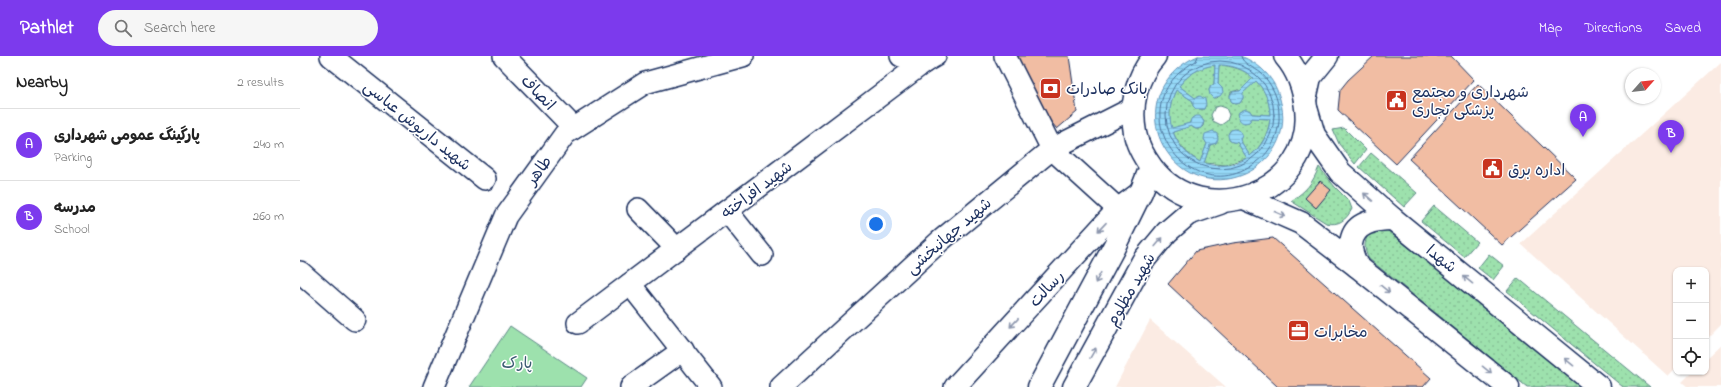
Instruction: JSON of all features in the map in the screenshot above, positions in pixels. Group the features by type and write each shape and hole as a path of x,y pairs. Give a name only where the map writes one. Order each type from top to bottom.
{"main road":[{"path":"1154,56 1140,78 1135,93 1133,122 1135,136 1143,156 1166,183 1184,194 1205,200 1235,199 1300,223 1357,266 1508,387"},
{"name":"شهدا","path":"1285,56 1298,76 1314,135 1340,172 1393,219 1599,387"},
{"name":"شهید مظلوم","path":"1074,387 1143,261 1167,232 1188,214 1235,199 1253,195 1270,186 1285,173 1303,140 1307,121 1306,106 1310,77 1327,56"},
{"name":"شهید مظلوم","path":"1039,387 1071,329 1141,192 1151,167"},
{"path":"1357,266 1351,244 1358,229 1371,220 1393,219"}],"street":[{"name":"شهید داریوش عباسی","path":"331,56 485,179"},
{"name":"انصاف","path":"504,56 574,128"},
{"name":"طاهر","path":"434,387 506,216 565,134 645,82 702,61 742,56"},
{"path":"900,56 929,60"},
{"path":"1005,56 1052,149 1118,209"},
{"name":"شهید افراخته","path":"578,323 929,60"},
{"name":"شهید جهانبخشی","path":"781,387 940,241 1052,149 1133,108"},
{"name":"رسالت","path":"955,387 1118,209 1141,192"},
{"path":"638,210 677,249"},
{"path":"727,211 762,255"},
{"path":"300,272 355,320"},
{"path":"630,284 711,387"},
{"path":"631,387 683,350"}],"shaded area":[{"path":"1721,62 1721,324 1709,336 1709,267 1673,267 1673,371 1668,376 1521,244"},
{"path":"1150,320 1226,387 1115,387"},
{"path":"1721,344 1721,387 1688,387 1682,382 1689,375 1709,375 1709,355"}],"green space":[{"path":"1215,65 1214,84 1209,90 1213,97 1217,98 1222,93 1222,88 1218,85 1219,65 1224,65 1242,70 1254,78 1240,91 1238,90 1231,92 1231,101 1234,104 1240,103 1243,98 1242,93 1256,81 1264,92 1269,105 1270,115 1252,114 1246,109 1239,112 1244,123 1249,122 1252,118 1270,119 1269,124 1266,135 1261,144 1250,156 1240,140 1241,137 1237,129 1231,130 1229,132 1229,140 1232,142 1237,142 1247,158 1226,165 1204,163 1210,145 1216,143 1218,136 1213,131 1204,139 1207,144 1200,162 1184,149 1173,132 1191,126 1198,129 1203,126 1204,121 1193,117 1190,123 1171,129 1170,124 1170,109 1176,90 1193,101 1193,106 1196,109 1204,109 1205,106 1199,96 1195,98 1179,86 1186,78 1195,72 1204,67","holes":["1220,106 1226,108 1229,115 1227,121 1221,125 1213,121 1211,115 1215,107"]},
{"path":"1344,128 1366,150 1355,164 1339,144 1333,130"},
{"path":"1371,153 1417,193 1404,207 1359,167"},
{"path":"1319,167 1335,187 1349,201 1352,209 1345,219 1335,224 1326,223 1291,201 1308,186"},
{"path":"1434,206 1477,242 1464,257 1421,221"},
{"path":"1385,230 1584,387 1527,387 1369,259 1365,247 1366,239 1375,231"},
{"path":"1489,254 1504,266 1493,280 1478,268"},
{"path":"1518,278 1650,387 1623,387 1507,291"},
{"name":"پارک","path":"510,326 587,378 581,387 469,387"}],"water":[{"path":"1198,56 1240,56 1260,67 1270,78 1278,92 1283,124 1276,145 1264,162 1246,174 1226,179 1204,178 1184,169 1167,152 1161,142 1157,131 1156,119 1158,99 1170,76 1190,60","holes":["1215,65 1214,84 1209,90 1210,95 1213,98 1220,96 1223,92 1222,88 1218,84 1219,65 1238,68 1253,78 1240,91 1232,92 1230,96 1231,101 1235,104 1240,103 1243,98 1243,93 1256,81 1264,92 1268,101 1270,115 1252,114 1246,109 1239,112 1239,119 1244,123 1249,122 1252,118 1270,119 1266,134 1261,144 1250,156 1240,140 1242,135 1240,131 1235,129 1231,130 1228,134 1229,139 1233,142 1237,142 1247,158 1237,163 1220,166 1204,163 1210,145 1216,143 1218,139 1217,134 1213,131 1205,134 1204,139 1207,144 1200,162 1180,146 1173,132 1191,126 1196,129 1201,128 1204,122 1200,116 1195,116 1191,119 1190,123 1172,128 1170,109 1176,90 1193,101 1193,106 1196,109 1204,109 1206,104 1205,99 1200,96 1195,98 1179,86 1186,78 1199,69"]}],"building":[{"name":"بانک صادرات","path":"1014,56 1069,56 1077,112 1057,129 1041,110"},
{"name":"شهرداری و مجتمع پزشکی تجاری","path":"1374,56 1451,56 1474,80 1396,164 1338,110 1340,90 1348,80"},
{"name":"اداره برق","path":"1478,84 1576,179 1502,245 1409,159"},
{"path":"1320,181 1331,190 1316,208 1305,198"},
{"name":"مخابرات","path":"1273,238 1431,378 1423,387 1278,387 1168,284 1196,251 1233,243"}],"place":[{"name":"بانک صادرات","path":"1051,88"},
{"name":"شهرداری و مجتمع پزشکی تجاری","path":"1397,100"},
{"name":"پارگینگ عمومی شهرداری","path":"1583,137"},
{"name":"مدرسه","path":"1671,153"},
{"name":"اداره برق","path":"1492,169"},
{"name":"مخابرات","path":"1298,331"}]}
